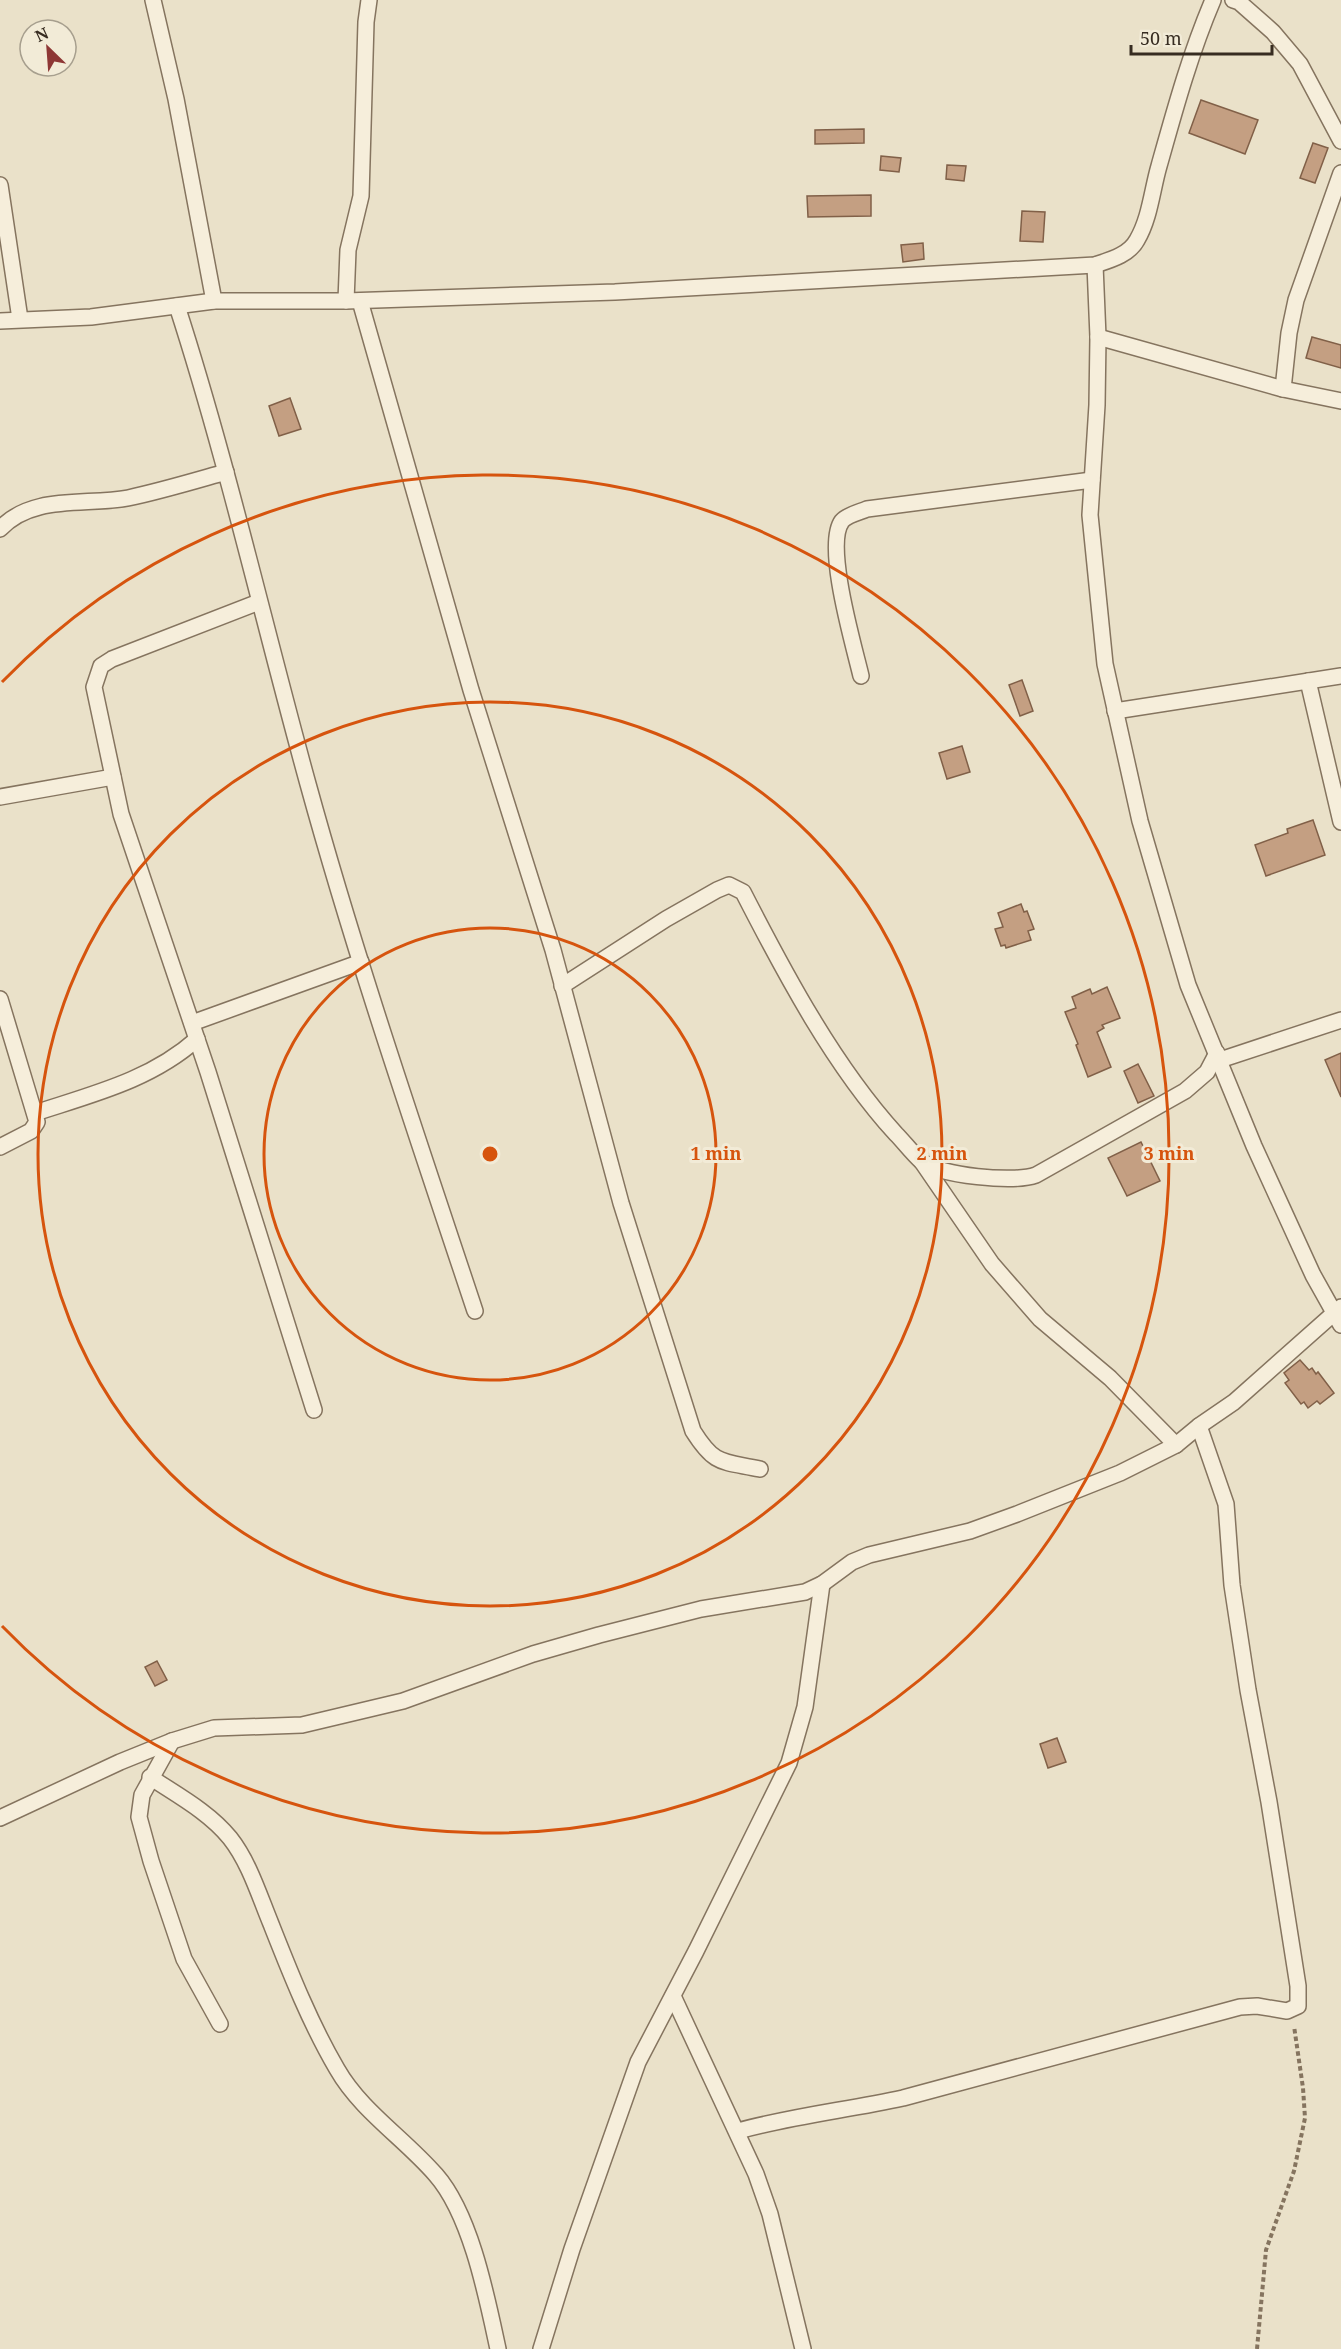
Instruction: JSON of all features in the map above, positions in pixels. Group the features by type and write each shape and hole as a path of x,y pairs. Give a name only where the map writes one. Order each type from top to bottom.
{"street":[{"path":"153,0 176,99 214,301"},
{"path":"369,0 366,22 361,196 348,250 353,301 562,986 621,1203 693,1431 702,1446 715,1460 760,1469"},
{"path":"0,321 91,316 214,301 353,301 615,292 1095,265 1114,259 1137,242 1151,203 1181,88 1197,38 1213,0"},
{"path":"1233,0 1239,2 1273,32 1300,64 1341,141"},
{"path":"1283,388 1289,333 1296,300 1341,172"},
{"path":"0,185 20,319"},
{"path":"0,1818 172,1741 214,1728 302,1725 404,1701 533,1654 700,1609 806,1592 822,1584 852,1562 979,1527 1120,1473 1176,1445 1234,1402 1339,1315 1313,1275 1254,1146 1188,985 1140,821 1105,664 1090,515 1097,405 1098,337 1095,265"},
{"path":"177,306 204,390 308,786 361,962 475,1311"},
{"path":"1098,337 1283,388 1341,401"},
{"path":"0,529 21,513 31,510 52,505 126,498 226,472"},
{"path":"861,676 837,571 837,531 844,519 867,509 1092,480"},
{"path":"259,602 112,659 101,666 94,687 121,814 192,1023 314,1410"},
{"path":"1115,711 1341,676"},
{"path":"1308,681 1334,766 1341,822"},
{"path":"0,797 113,777"},
{"path":"562,986 706,896 729,885 743,892 828,1042 871,1106 922,1162 992,1264 1040,1319 1110,1378 1176,1445"},
{"path":"192,1023 361,962"},
{"path":"0,999 37,1122 31,1131 0,1147"},
{"path":"922,1162 956,1173 1011,1180 1025,1179 1185,1091 1207,1072 1218,1057 1341,1020"},
{"path":"35,1113 109,1088 159,1067 177,1056 197,1039"},
{"path":"738,2132 768,2123 859,2108 903,2098 1240,2007 1257,2006 1291,2010 1299,2002 1269,1802 1241,1644 1226,1504 1199,1426"},
{"path":"541,2349 572,2249 638,2062 789,1763 805,1707 822,1584"},
{"path":"172,1741 142,1795 139,1817 151,1861 184,1959 220,2024"},
{"path":"150,1777 202,1813 231,1839 251,1876 281,1949 337,2069 357,2098 437,2176 456,2205 485,2286 498,2349"},
{"path":"673,1996 698,2053 738,2132 770,2214 803,2349"}],"path":[{"path":"1257,2349 1266,2250 1294,2171 1305,2118 1303,2088 1291,2010"}],"building":[{"path":"1201,100 1258,120 1245,154 1189,133"},
{"path":"864,129 864,143 815,144 815,130"},
{"path":"1313,143 1328,148 1315,183 1300,178"},
{"path":"881,156 901,158 899,172 880,170"},
{"path":"947,165 966,166 964,181 946,179"},
{"path":"871,195 871,216 808,217 807,196"},
{"path":"1022,211 1045,212 1043,242 1020,241"},
{"path":"923,243 924,259 903,262 901,245"},
{"path":"1312,337 1341,345 1341,368 1306,358"},
{"path":"290,398 301,429 279,436 269,406"},
{"path":"1022,680 1033,711 1020,716 1009,685"},
{"path":"962,746 970,772 947,779 939,753"},
{"path":"1313,820 1325,855 1266,876 1255,845 1288,833 1287,829"},
{"path":"1021,904 1024,912 1027,911 1034,929 1028,931 1031,940 1006,948 1005,945 1001,946 995,929 1003,927 998,913"},
{"path":"1107,987 1120,1018 1102,1025 1104,1028 1097,1032 1111,1067 1088,1077 1065,1012 1076,1008 1072,997 1090,989 1092,994"},
{"path":"1341,1053 1341,1097 1325,1060"},
{"path":"1138,1064 1154,1096 1138,1103 1124,1071"},
{"path":"1141,1142 1160,1181 1127,1196 1108,1158"},
{"path":"1300,1360 1309,1370 1312,1368 1316,1374 1318,1372 1334,1393 1320,1404 1317,1401 1308,1408 1304,1402 1301,1404 1285,1383 1289,1380 1284,1373"},
{"path":"157,1661 167,1680 155,1686 145,1667"},
{"path":"1057,1738 1066,1762 1048,1768 1040,1744"}]}
